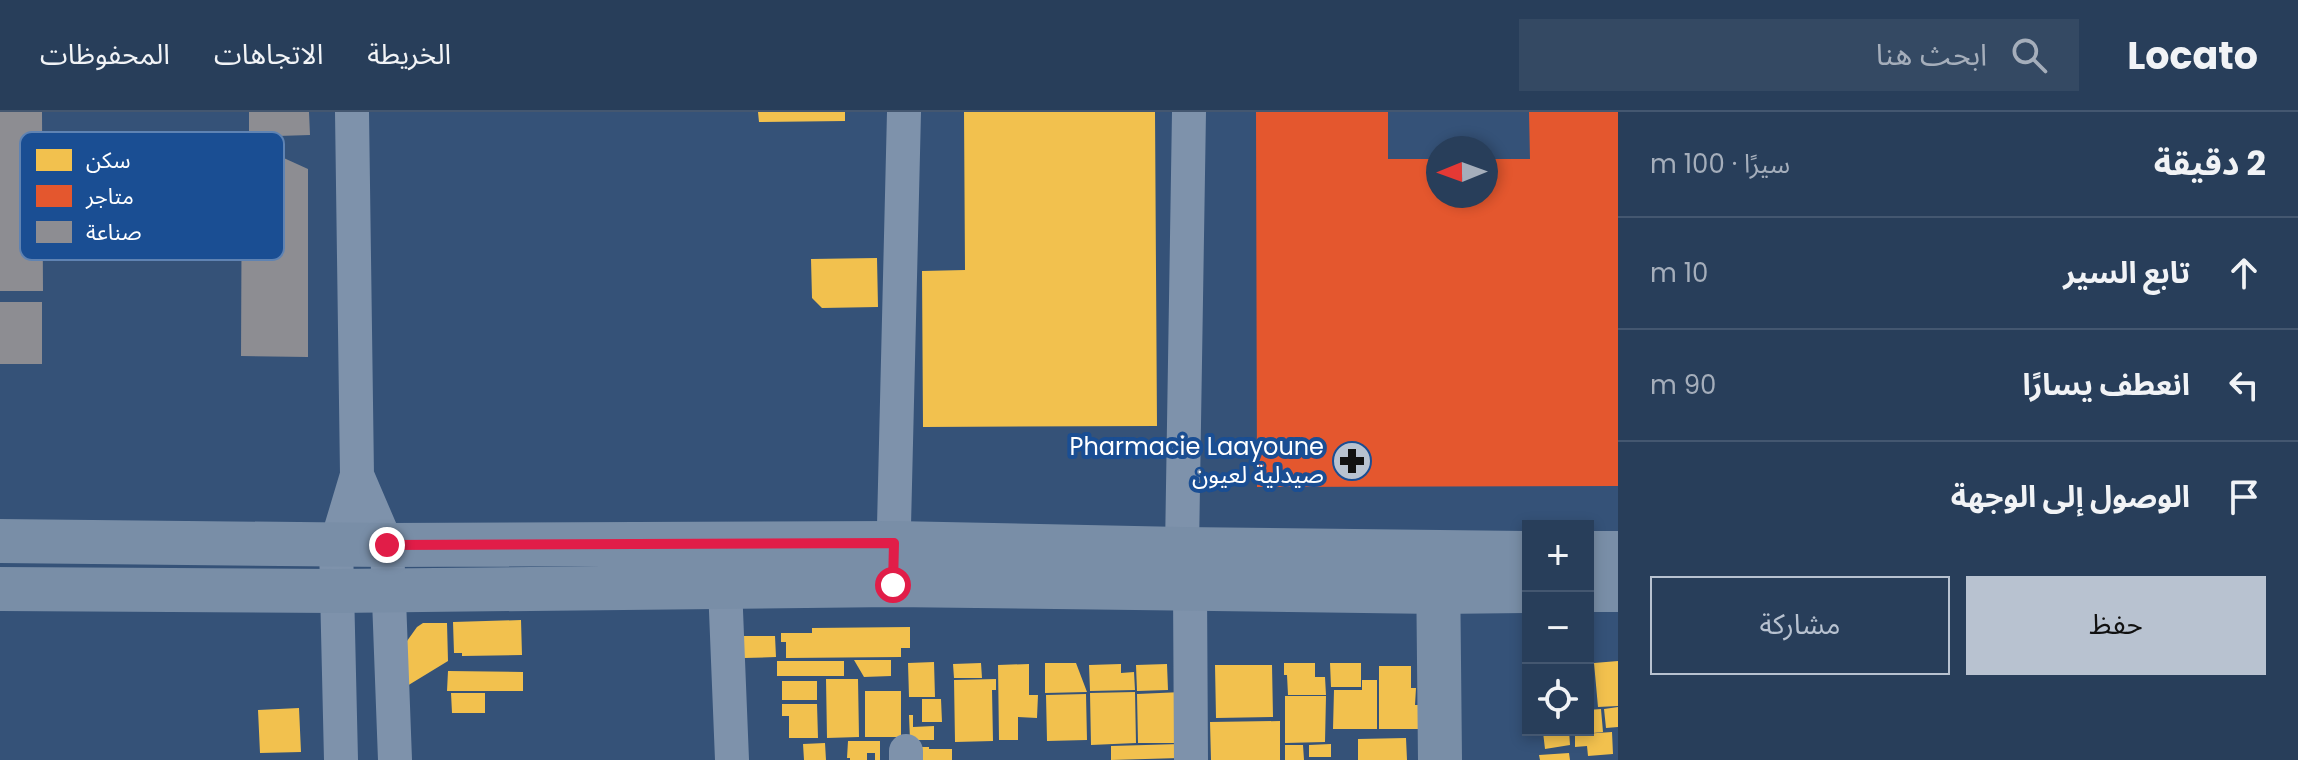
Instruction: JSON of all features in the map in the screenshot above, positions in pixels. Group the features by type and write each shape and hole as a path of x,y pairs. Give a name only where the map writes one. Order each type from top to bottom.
{"street":[{"path":"341,760 336,545 357,475 352,112"},
{"path":"893,564 904,112"},
{"path":"1189,112 1186,569 1191,760"},
{"path":"357,475 387,545 395,760"},
{"path":"0,541 387,545 893,564 1438,572 1522,590"},
{"path":"1594,553 1618,553"},
{"path":"1438,572 1522,554"},
{"path":"0,589 336,591 725,586 893,564"},
{"path":"1438,572 1440,760"},
{"path":"725,586 732,760"},
{"path":"1594,590 1618,590"}],"building: سكن":[{"path":"758,112 845,112 845,121 759,122"},
{"path":"964,112 1155,112 1157,426 923,427 922,271 965,270"},
{"path":"877,258 878,307 822,308 812,298 811,259"},
{"path":"521,620 522,655 462,656 462,653 454,653 453,622"},
{"path":"423,623 447,623 448,661 407,686 407,641"},
{"path":"910,627 910,648 901,648 901,657 786,658 786,642 781,642 781,633 812,633 812,628"},
{"path":"733,636 775,636 776,657 744,658"},
{"path":"854,660 891,660 891,676 864,677"},
{"path":"777,661 844,661 844,676 777,676"},
{"path":"1618,661 1618,706 1598,707 1594,663"},
{"path":"934,662 935,697 909,697 908,663"},
{"path":"981,663 982,678 954,678 953,664"},
{"path":"1045,663 1076,663 1087,692 1045,693"},
{"path":"1284,663 1315,663 1315,677 1325,677 1326,695 1288,695"},
{"path":"1330,663 1361,663 1361,687 1331,687"},
{"path":"1029,664 1029,695 1038,695 1037,718 1018,717 1018,740 999,740 998,665"},
{"path":"1121,664 1121,673 1134,672 1135,690 1090,691 1089,665"},
{"path":"1167,664 1168,690 1137,691 1136,665"},
{"path":"1215,665 1272,665 1273,717 1216,718"},
{"path":"1379,666 1411,666 1411,688 1416,688 1415,705 1424,705 1424,729 1379,729"},
{"path":"448,671 523,672 523,691 447,691"},
{"path":"826,679 858,679 859,737 827,738"},
{"path":"996,679 996,690 992,690 993,741 955,742 954,680"},
{"path":"1362,680 1377,680 1377,729 1333,729 1334,690 1362,690"},
{"path":"782,681 817,681 817,700 782,700"},
{"path":"865,691 901,691 901,737 865,737"},
{"path":"1135,692 1136,743 1091,745 1090,693"},
{"path":"1182,692 1183,743 1138,743 1137,694"},
{"path":"451,693 485,693 485,713 452,713"},
{"path":"1086,694 1087,740 1047,741 1046,695"},
{"path":"1285,696 1326,696 1325,742 1285,743"},
{"path":"922,699 941,699 942,722 922,722"},
{"path":"782,704 817,704 818,738 789,738 789,716 782,716"},
{"path":"1618,707 1618,727 1606,728 1604,709"},
{"path":"299,708 301,752 260,753 258,710"},
{"path":"1601,709 1603,732 1594,733 1594,710"},
{"path":"909,715 913,715 913,727 934,726 934,740 910,740"},
{"path":"1280,721 1280,760 1211,760 1210,722"},
{"path":"1612,732 1613,754 1588,756 1587,746 1575,747 1575,736"},
{"path":"1543,736 1569,736 1570,745 1545,749"},
{"path":"1406,738 1407,760 1358,760 1358,739"},
{"path":"848,741 880,741 880,760 875,760 875,753 867,753 867,760 850,760 847,758"},
{"path":"825,743 826,760 804,760 803,744"},
{"path":"1180,744 1180,758 1111,760 1111,746"},
{"path":"1331,744 1331,757 1309,757 1309,745"},
{"path":"1285,745 1303,745 1304,760 1285,760"},
{"path":"919,747 952,749 952,760 919,760"},
{"path":"1569,753 1570,760 1540,760 1539,755"}],"building: متاجر":[{"path":"1256,112 1388,112 1388,159 1426,159 1426,208 1498,208 1498,159 1530,159 1529,112 1618,112 1618,486 1257,487"}],"building: صناعة":[{"path":"0,112 42,112 42,132 20,132 20,260 43,260 43,291 0,291"},
{"path":"249,112 309,112 310,135 249,132"},
{"path":"284,158 308,169 308,357 241,356 241,260 284,260"},
{"path":"0,302 42,302 42,364 0,364"}],"place":[{"name":"Pharmacie Laayoune صيدلية لعيون","path":"1352,461"}],"route":[{"path":"387,545 894,543 893,585"}]}
